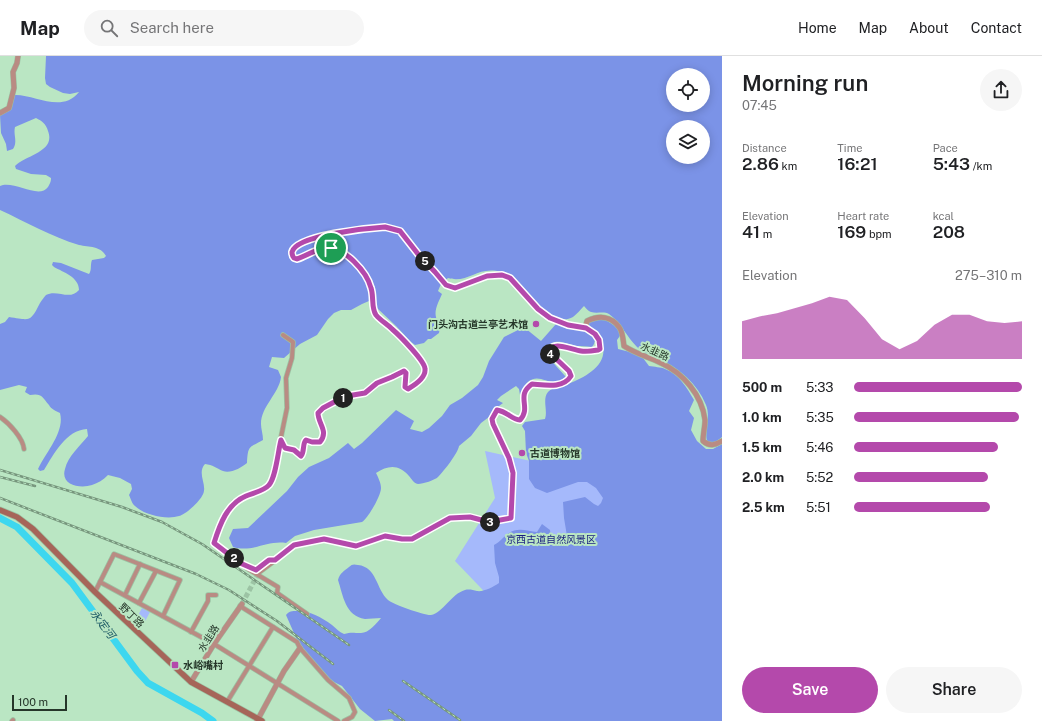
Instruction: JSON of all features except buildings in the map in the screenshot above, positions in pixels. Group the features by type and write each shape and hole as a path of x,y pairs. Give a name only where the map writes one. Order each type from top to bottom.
{"main road":[{"name":"野丁路","path":"0,510 17,517 29,526 95,592 191,682 259,720"}],"street":[{"path":"0,113 8,108 14,88 13,72 18,56"},
{"path":"259,572 294,545 324,539 356,546 385,536 412,539 450,518 470,517 489,522 511,518 513,473 509,458 492,419 497,410 505,411 515,419 520,420 524,416 524,394 525,389 528,386 532,384 549,386 568,380 571,376 569,371 550,353 552,347 556,346 581,351 598,350 600,349 599,340 595,334 586,328 568,325 550,318 538,309 514,282 502,275 487,276 455,288 446,285 418,254 400,231 393,228 363,228 318,237 298,245 292,251 294,258 297,259 326,248 338,250 346,255 356,264 371,286 375,313 393,329 416,354 425,366 425,370 424,374 416,385 408,389 405,387 406,373 404,371 377,383 365,393 347,396 323,408 318,413 318,418 324,427 323,439 320,442 306,440 304,442 301,456 294,450 285,448 281,440"},
{"name":"水韭路","path":"586,328 587,321 599,317 609,318 620,328 624,346 633,352 662,363 673,370 694,390 698,399 705,420 703,441 711,446 722,441"},
{"path":"283,336 293,342 292,358 286,378 287,408 270,484 263,489 234,502 221,523 214,543 240,563 278,587 277,593 307,614"},
{"path":"0,416 19,437 24,449"},
{"path":"95,592 114,554 180,580 163,616"},
{"path":"240,563 256,570 269,560 275,560"},
{"path":"125,595 140,564"},
{"path":"139,603 156,571"},
{"path":"100,582 214,644 338,721"},
{"path":"191,632 208,601 208,595 216,595"},
{"path":"241,605 297,642 300,648 328,680 349,698 355,712 352,717 344,721"},
{"name":"水韭路","path":"191,682 214,644 241,605"},
{"path":"227,702 273,627"},
{"path":"259,720 277,684 300,648"}],"green space":[{"path":"46,56 722,56 722,437 714,442 707,441 706,432 708,414 706,405 693,383 674,367 639,349 609,314 591,312 584,306 573,317 564,319 554,317 509,276 493,270 479,272 461,279 448,278 441,284 438,291 442,294 436,311 436,319 440,328 439,333 424,343 415,345 411,342 377,308 375,301 369,301 351,310 341,310 334,313 317,335 300,344 284,358 272,357 269,367 278,370 281,377 280,383 264,411 262,418 261,426 263,440 250,448 247,463 235,470 226,472 205,464 202,472 204,492 195,505 182,515 162,517 144,512 133,504 129,495 132,489 131,484 120,478 108,475 98,482 87,486 77,486 68,482 65,479 65,469 71,455 88,436 87,429 80,430 67,438 56,450 44,470 40,471 38,469 54,442 60,427 60,413 51,408 41,396 30,395 25,392 27,387 19,385 0,390 0,324 5,322 9,317 29,319 46,295 55,293 72,295 79,290 78,285 73,278 54,267 52,265 53,262 61,263 89,274 92,260 104,258 106,256 101,250 79,245 59,238 0,210 0,186 12,185 33,191 39,191 48,187 51,182 51,178 46,175 31,174 16,169 15,166 39,152 48,144 48,131 45,125 36,118 15,127 15,141 13,149 7,151 6,144 1,133 0,115 10,109 14,95 22,95 48,101 64,102 79,92 70,94 63,93 46,84"},
{"name":"京西古道自然风景区","path":"599,319 606,320 621,330 622,333 617,340 618,349 630,352 643,358 649,366 670,371 682,382 694,400 689,411 694,418 691,430 697,441 706,449 713,449 722,444 722,721 394,721 392,719 375,721 360,709 342,686 332,681 306,653 297,640 286,615 289,612 294,611 311,613 324,619 344,634 363,633 369,630 381,618 365,619 353,614 343,598 338,580 342,572 354,564 364,567 373,574 388,600 423,614 435,614 460,592 465,590 483,591 499,583 495,563 494,545 512,531 526,530 537,532 542,524 550,530 551,537 558,544 567,536 563,502 585,497 598,506 603,498 596,488 587,482 578,482 547,493 535,488 529,479 529,461 526,453 525,431 522,426 525,422 545,419 545,398 550,390 576,381 597,367 601,361 603,345 598,334 589,325 589,322"},
{"path":"556,324 569,325 588,333 595,340 594,344 592,347 576,346 562,342 555,342 551,344 545,352 566,377 560,381 554,382 537,378 531,380 526,385 520,395 519,389 516,386 501,396 497,400 503,403 495,409 471,436 459,446 450,462 436,478 429,482 418,484 401,469 393,467 385,468 376,473 381,488 379,496 368,516 362,522 314,530 295,536 286,543 272,543 253,548 233,547 229,538 233,529 248,528 287,491 298,477 309,467 329,458 348,443 354,449 396,410 414,421 410,429 422,432 429,428 442,416 450,405 462,398 478,385 483,377 489,361 504,337 525,328 541,341"},
{"name":"京西古道自然风景区","path":"485,451 581,472 632,513 502,610 455,561 495,498"},
{"path":"142,608 150,612 142,627 134,623"}],"waterway":[{"name":"永定河","path":"0,518 17,527 72,583 137,671 148,683 202,713 213,721"}],"tunnel":[{"path":"242,604 259,572"}],"railway":[{"path":"0,470 122,507 162,522 202,544 349,645"},
{"path":"0,477 35,486"},
{"path":"0,498 196,574 229,590 277,621 333,664"},
{"path":"403,681 460,720"},
{"path":"389,710 404,721"}],"place":[{"name":"门头沟古道兰亭艺术馆","path":"536,324"},
{"name":"古道博物馆","path":"522,453"},
{"name":"水峪嘴村","path":"175,665"}],"route":[{"path":"363,228 393,228 400,231 418,254 446,285 455,288 487,276 502,275 510,278 538,309 550,318 568,325 586,328 595,334 599,340 600,349 581,351 556,346 552,347 550,353 569,371 571,376 568,380 549,386 532,384 528,386 525,389 524,394 524,416 520,420 515,419 505,411 497,410 492,419 509,458 513,473 511,518 489,522 470,517 450,518 412,539 385,536 356,546 324,539 294,545 275,560 269,560 256,570 240,563 214,543 221,523 234,502 268,487 270,484 281,440 285,448 294,450 301,456 304,442 306,440 320,442 323,439 324,427 318,418 318,413 323,408 347,396 365,393 377,383 404,371 406,373 405,387 408,389 416,385 424,374 425,370 425,366 416,354 393,329 375,313 371,286 356,264 346,255 331,248 326,248 297,259 294,258 292,254 292,251 298,245 329,234 363,228"}]}
